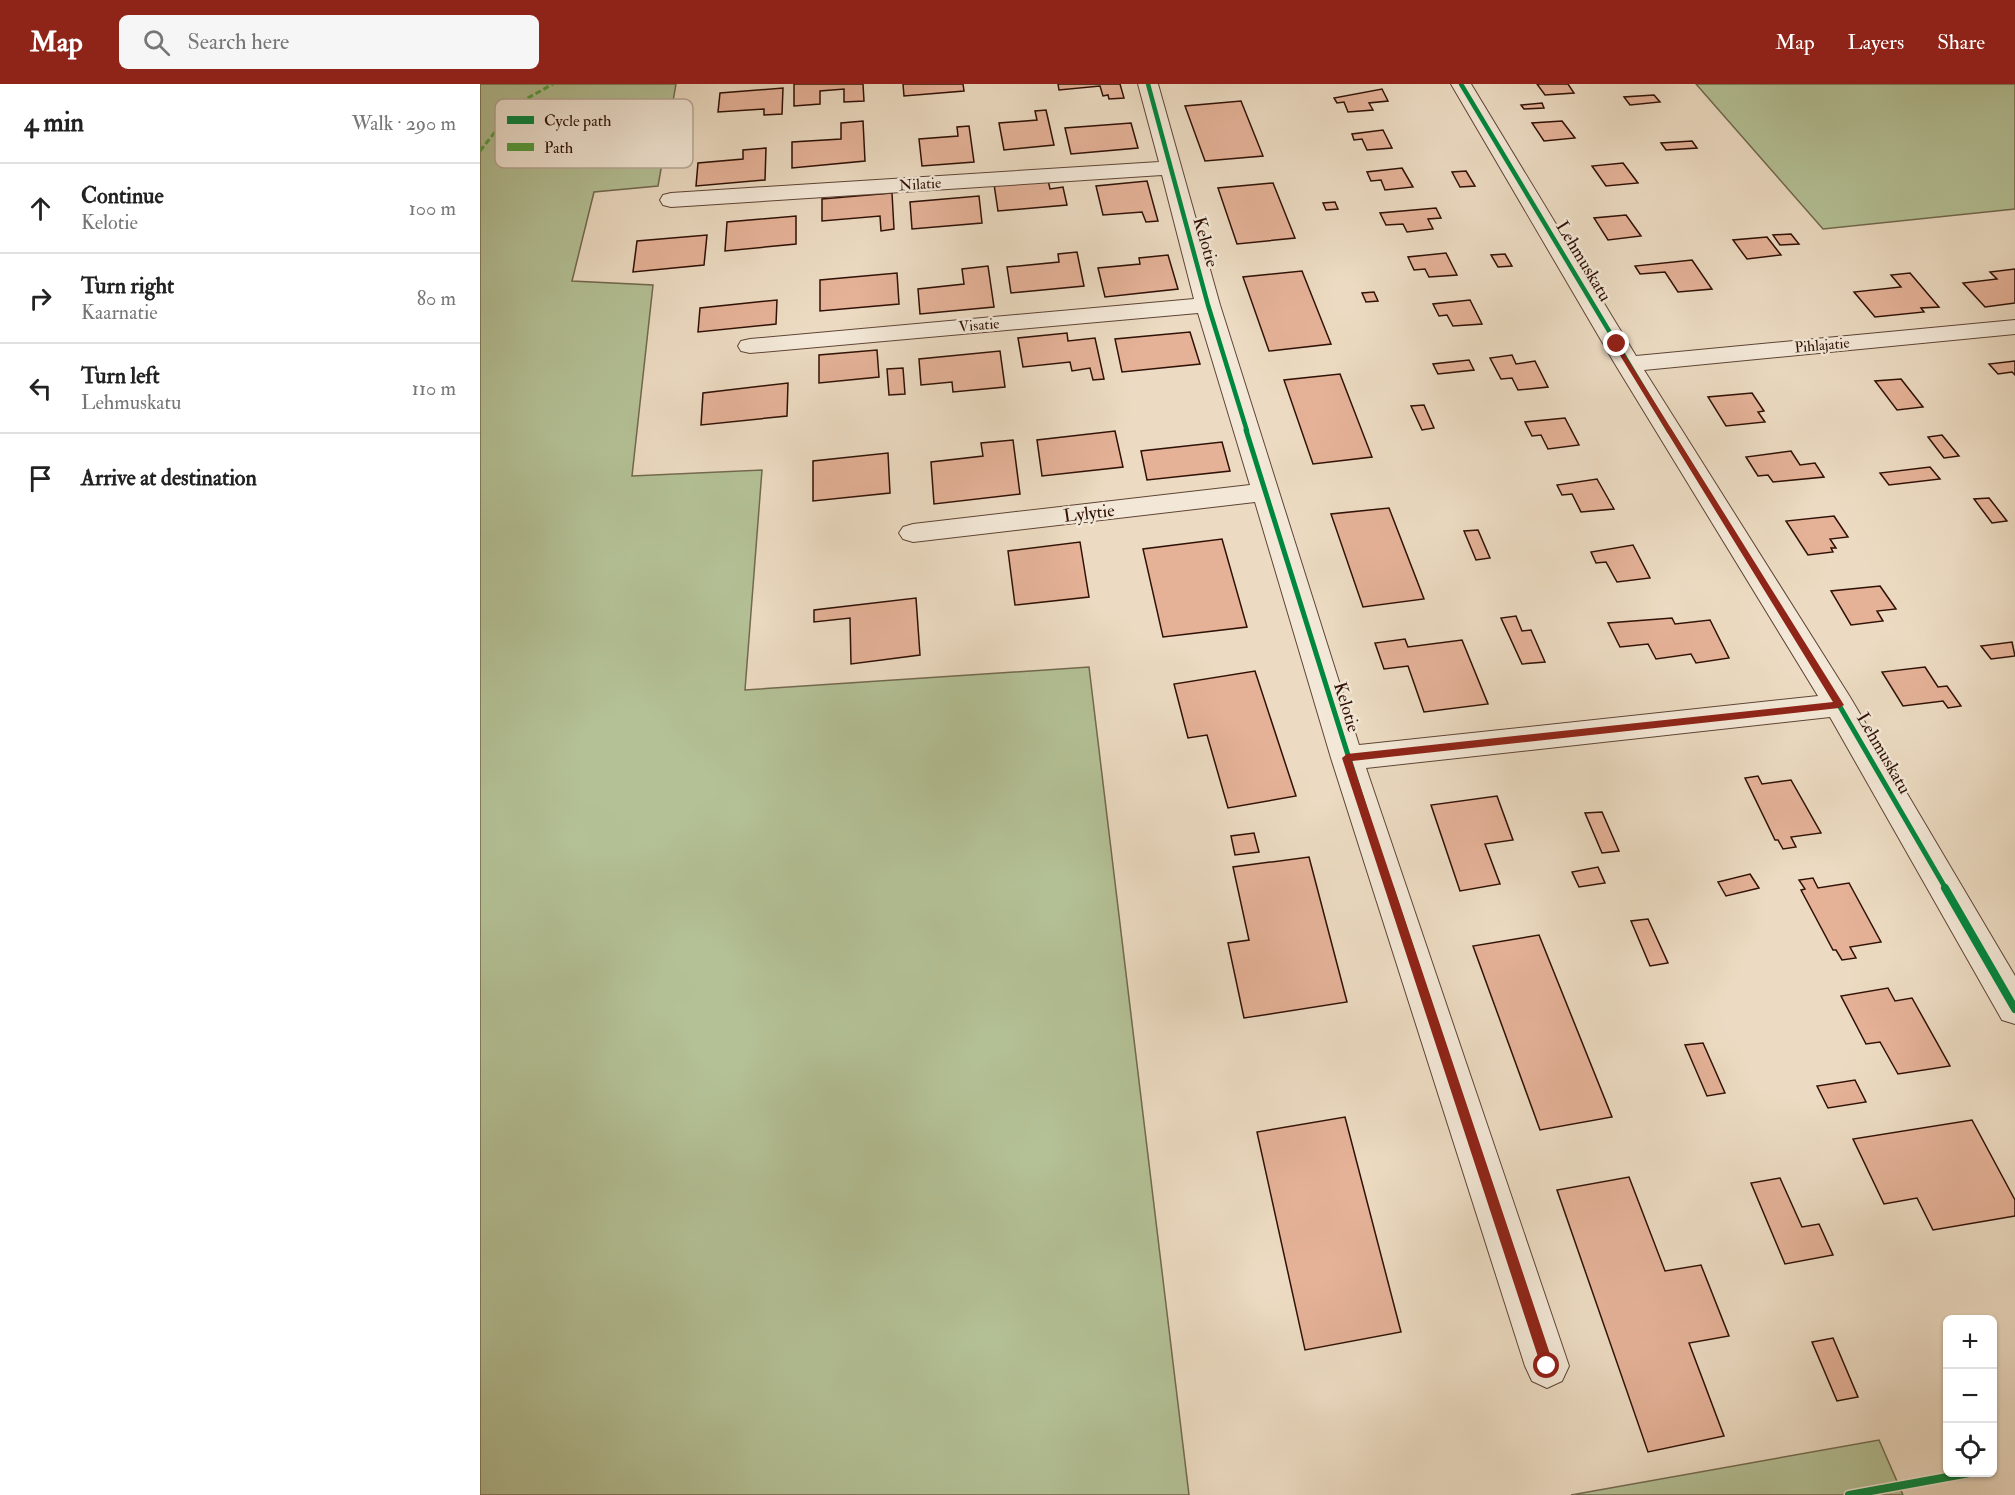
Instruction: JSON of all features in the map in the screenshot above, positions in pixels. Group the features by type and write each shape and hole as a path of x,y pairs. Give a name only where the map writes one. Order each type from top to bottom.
{"street":[{"name":"Kelotie","path":"1148,84 1208,305 1347,758 1547,1366"},
{"name":"Lehmuskatu","path":"1461,84 1628,364 1839,705 2015,1009"},
{"name":"Nilatie","path":"671,200 1169,168"},
{"name":"Visatie","path":"750,346 1208,305"},
{"name":"Pihlajatie","path":"1628,364 2015,327"},
{"name":"Lylytie","path":"913,533 1265,492"},
{"path":"1347,758 1839,705"}],"green space":[{"path":"480,84 676,84 673,99 495,99 495,168 661,168 658,186 594,192 572,281 653,285 632,476 762,470 745,690 1089,667 1189,1495 480,1495"},
{"path":"1696,84 2015,84 2015,209 1823,229"},
{"path":"1879,1440 1903,1495 1571,1495"}],"building":[{"path":"794,84 863,84 864,101 844,102 844,89 820,91 820,104 794,106"},
{"path":"903,84 963,84 964,91 904,96"},
{"path":"1058,84 1120,84 1124,98 1109,99 1108,95 1103,96 1100,86 1059,90"},
{"path":"1537,84 1568,84 1574,93 1545,95"},
{"path":"783,88 782,114 764,115 764,109 718,112 720,93"},
{"path":"1382,89 1388,101 1369,103 1373,110 1348,112 1344,102 1337,103 1334,98"},
{"path":"1654,95 1660,102 1630,105 1624,97"},
{"path":"1241,101 1263,156 1205,161 1185,106"},
{"path":"1542,103 1544,108 1524,109 1521,105"},
{"path":"1046,110 1054,145 1004,150 999,123 1037,120 1035,111"},
{"path":"863,121 865,161 792,168 792,142 841,139 841,123"},
{"path":"1562,121 1575,138 1544,141 1532,123"},
{"path":"1131,123 1138,148 1071,154 1065,128"},
{"path":"969,126 974,162 922,166 919,139 958,136 957,127"},
{"path":"1383,130 1392,148 1367,150 1362,139 1354,140 1352,134"},
{"path":"1692,141 1697,148 1666,150 1661,143"},
{"path":"766,148 765,180 696,186 698,163 743,159 743,150"},
{"path":"1623,163 1638,183 1606,186 1592,166"},
{"path":"1402,168 1413,187 1385,190 1381,180 1371,181 1367,172"},
{"path":"1466,171 1475,186 1460,187 1452,172"},
{"path":"1048,180 1050,189 1063,187 1067,205 998,211 994,184"},
{"path":"1147,181 1158,221 1146,222 1142,212 1103,215 1096,186"},
{"path":"1273,183 1295,238 1237,244 1218,188"},
{"path":"892,193 894,229 881,231 880,216 822,221 822,199"},
{"path":"979,196 982,223 912,229 910,202"},
{"path":"1335,202 1338,209 1326,210 1323,203"},
{"path":"1436,208 1441,218 1428,219 1433,229 1407,232 1403,224 1386,225 1380,213"},
{"path":"1626,215 1641,236 1608,240 1594,218"},
{"path":"796,216 796,244 725,251 727,222"},
{"path":"1791,234 1799,244 1780,245 1773,235"},
{"path":"707,235 704,265 633,272 637,241"},
{"path":"1767,237 1781,255 1747,259 1733,240"},
{"path":"1077,252 1084,286 1011,293 1007,267 1059,262 1058,254"},
{"path":"1446,253 1457,275 1429,277 1425,269 1414,270 1408,257"},
{"path":"1505,254 1512,266 1498,267 1491,255"},
{"path":"1168,255 1178,289 1105,297 1098,268 1140,264 1139,258"},
{"path":"1692,260 1712,289 1678,292 1665,272 1640,274 1635,266"},
{"path":"988,266 994,307 920,314 918,289 964,284 962,269"},
{"path":"2015,269 2015,303 1985,307 1963,283 1997,279 1990,272"},
{"path":"1302,271 1331,344 1269,351 1243,277"},
{"path":"897,273 899,304 820,311 820,280"},
{"path":"1910,273 1939,307 1921,308 1924,312 1875,317 1854,292 1901,287 1891,275"},
{"path":"1374,292 1378,301 1366,302 1362,293"},
{"path":"777,300 776,324 698,332 700,308"},
{"path":"1470,300 1482,324 1453,326 1447,315 1439,316 1433,304"},
{"path":"1190,332 1200,364 1122,372 1115,339"},
{"path":"1067,333 1068,341 1095,338 1104,379 1093,380 1090,368 1072,371 1070,362 1023,367 1018,338"},
{"path":"877,350 879,377 819,383 819,355"},
{"path":"1000,351 1005,387 953,392 952,382 921,385 919,359"},
{"path":"1512,355 1516,364 1535,361 1548,387 1518,390 1512,378 1501,379 1490,358"},
{"path":"1469,360 1474,370 1438,374 1433,364"},
{"path":"2015,361 2015,375 2012,372 1998,374 1989,364"},
{"path":"903,368 905,394 889,395 887,369"},
{"path":"1340,374 1372,457 1313,464 1284,380"},
{"path":"1901,379 1923,407 1897,410 1875,381"},
{"path":"788,383 787,416 701,425 703,393"},
{"path":"1752,393 1764,411 1758,412 1765,422 1726,426 1708,397"},
{"path":"1424,405 1434,428 1422,430 1411,406"},
{"path":"1565,418 1579,445 1548,449 1541,435 1532,436 1525,422"},
{"path":"1115,431 1123,467 1042,476 1037,440"},
{"path":"1942,435 1959,456 1944,458 1928,437"},
{"path":"1013,440 1020,494 934,504 931,462 983,456 981,443"},
{"path":"1222,442 1230,471 1147,480 1141,451"},
{"path":"1791,451 1800,465 1815,463 1824,477 1773,482 1768,475 1758,476 1746,457"},
{"path":"888,453 890,493 813,501 813,461"},
{"path":"1930,467 1940,479 1889,485 1880,473"},
{"path":"1597,479 1614,509 1581,512 1572,494 1562,495 1557,485"},
{"path":"1989,498 2007,521 1992,523 1974,499"},
{"path":"1389,508 1424,599 1363,607 1331,514"},
{"path":"1834,516 1848,537 1830,539 1836,548 1831,548 1833,552 1808,555 1786,521"},
{"path":"1478,530 1490,558 1476,560 1464,531"},
{"path":"1222,539 1247,627 1163,637 1143,549"},
{"path":"1080,542 1089,597 1015,605 1008,551"},
{"path":"1633,545 1650,578 1617,582 1606,562 1596,563 1591,552"},
{"path":"1880,586 1896,609 1877,611 1883,621 1851,625 1831,591"},
{"path":"916,598 920,655 851,664 850,618 814,622 814,610"},
{"path":"1516,616 1522,631 1531,630 1545,662 1522,664 1501,618"},
{"path":"1672,618 1675,624 1710,620 1729,658 1696,663 1691,654 1656,659 1648,644 1620,647 1608,623"},
{"path":"1405,639 1408,647 1462,640 1488,704 1424,712 1408,666 1384,669 1375,643"},
{"path":"2012,642 2015,656 1991,659 1981,646"},
{"path":"1925,667 1938,687 1947,686 1961,706 1948,708 1943,701 1903,706 1882,672"},
{"path":"1255,671 1296,796 1228,808 1207,735 1188,738 1174,684"},
{"path":"1758,776 1762,784 1791,780 1821,833 1791,837 1796,847 1783,849 1778,840 1775,840 1745,778"},
{"path":"1497,796 1513,840 1485,844 1500,884 1460,891 1431,805"},
{"path":"1602,812 1619,851 1602,853 1585,813"},
{"path":"1254,833 1259,852 1235,855 1231,836"},
{"path":"1309,857 1347,1002 1244,1018 1228,943 1249,940 1233,867"},
{"path":"1598,867 1605,883 1579,887 1572,872"},
{"path":"1750,874 1759,888 1726,896 1718,882"},
{"path":"1813,878 1818,888 1849,883 1881,942 1850,947 1856,958 1842,960 1836,950 1833,950 1801,890 1805,889 1799,880"},
{"path":"1648,919 1668,963 1650,966 1631,921"},
{"path":"1539,935 1612,1117 1540,1130 1473,946"},
{"path":"1888,988 1895,1001 1912,998 1950,1066 1898,1074 1880,1042 1866,1044 1841,996"},
{"path":"1703,1043 1725,1093 1707,1096 1685,1045"},
{"path":"1855,1080 1866,1102 1828,1108 1817,1086"},
{"path":"1345,1117 1401,1332 1305,1350 1257,1132"},
{"path":"1972,1120 2015,1200 2015,1216 1933,1230 1917,1198 1884,1204 1853,1139"},
{"path":"1629,1177 1665,1271 1701,1265 1729,1336 1689,1343 1724,1436 1648,1452 1557,1190"},
{"path":"1780,1178 1802,1227 1819,1224 1833,1255 1785,1264 1751,1183"},
{"path":"1833,1338 1858,1397 1837,1401 1812,1342"}],"marked path":[{"path":"526,99 553,84"},
{"path":"480,151 495,132"}],"cycle path":[{"path":"1148,84 1208,305 1347,758 1547,1366"},
{"path":"1461,84 1628,364 1839,705 2015,1009"},
{"path":"1849,1495 1948,1477"}],"route":[{"path":"1547,1366 1347,758 1839,705 1617,344"}]}
